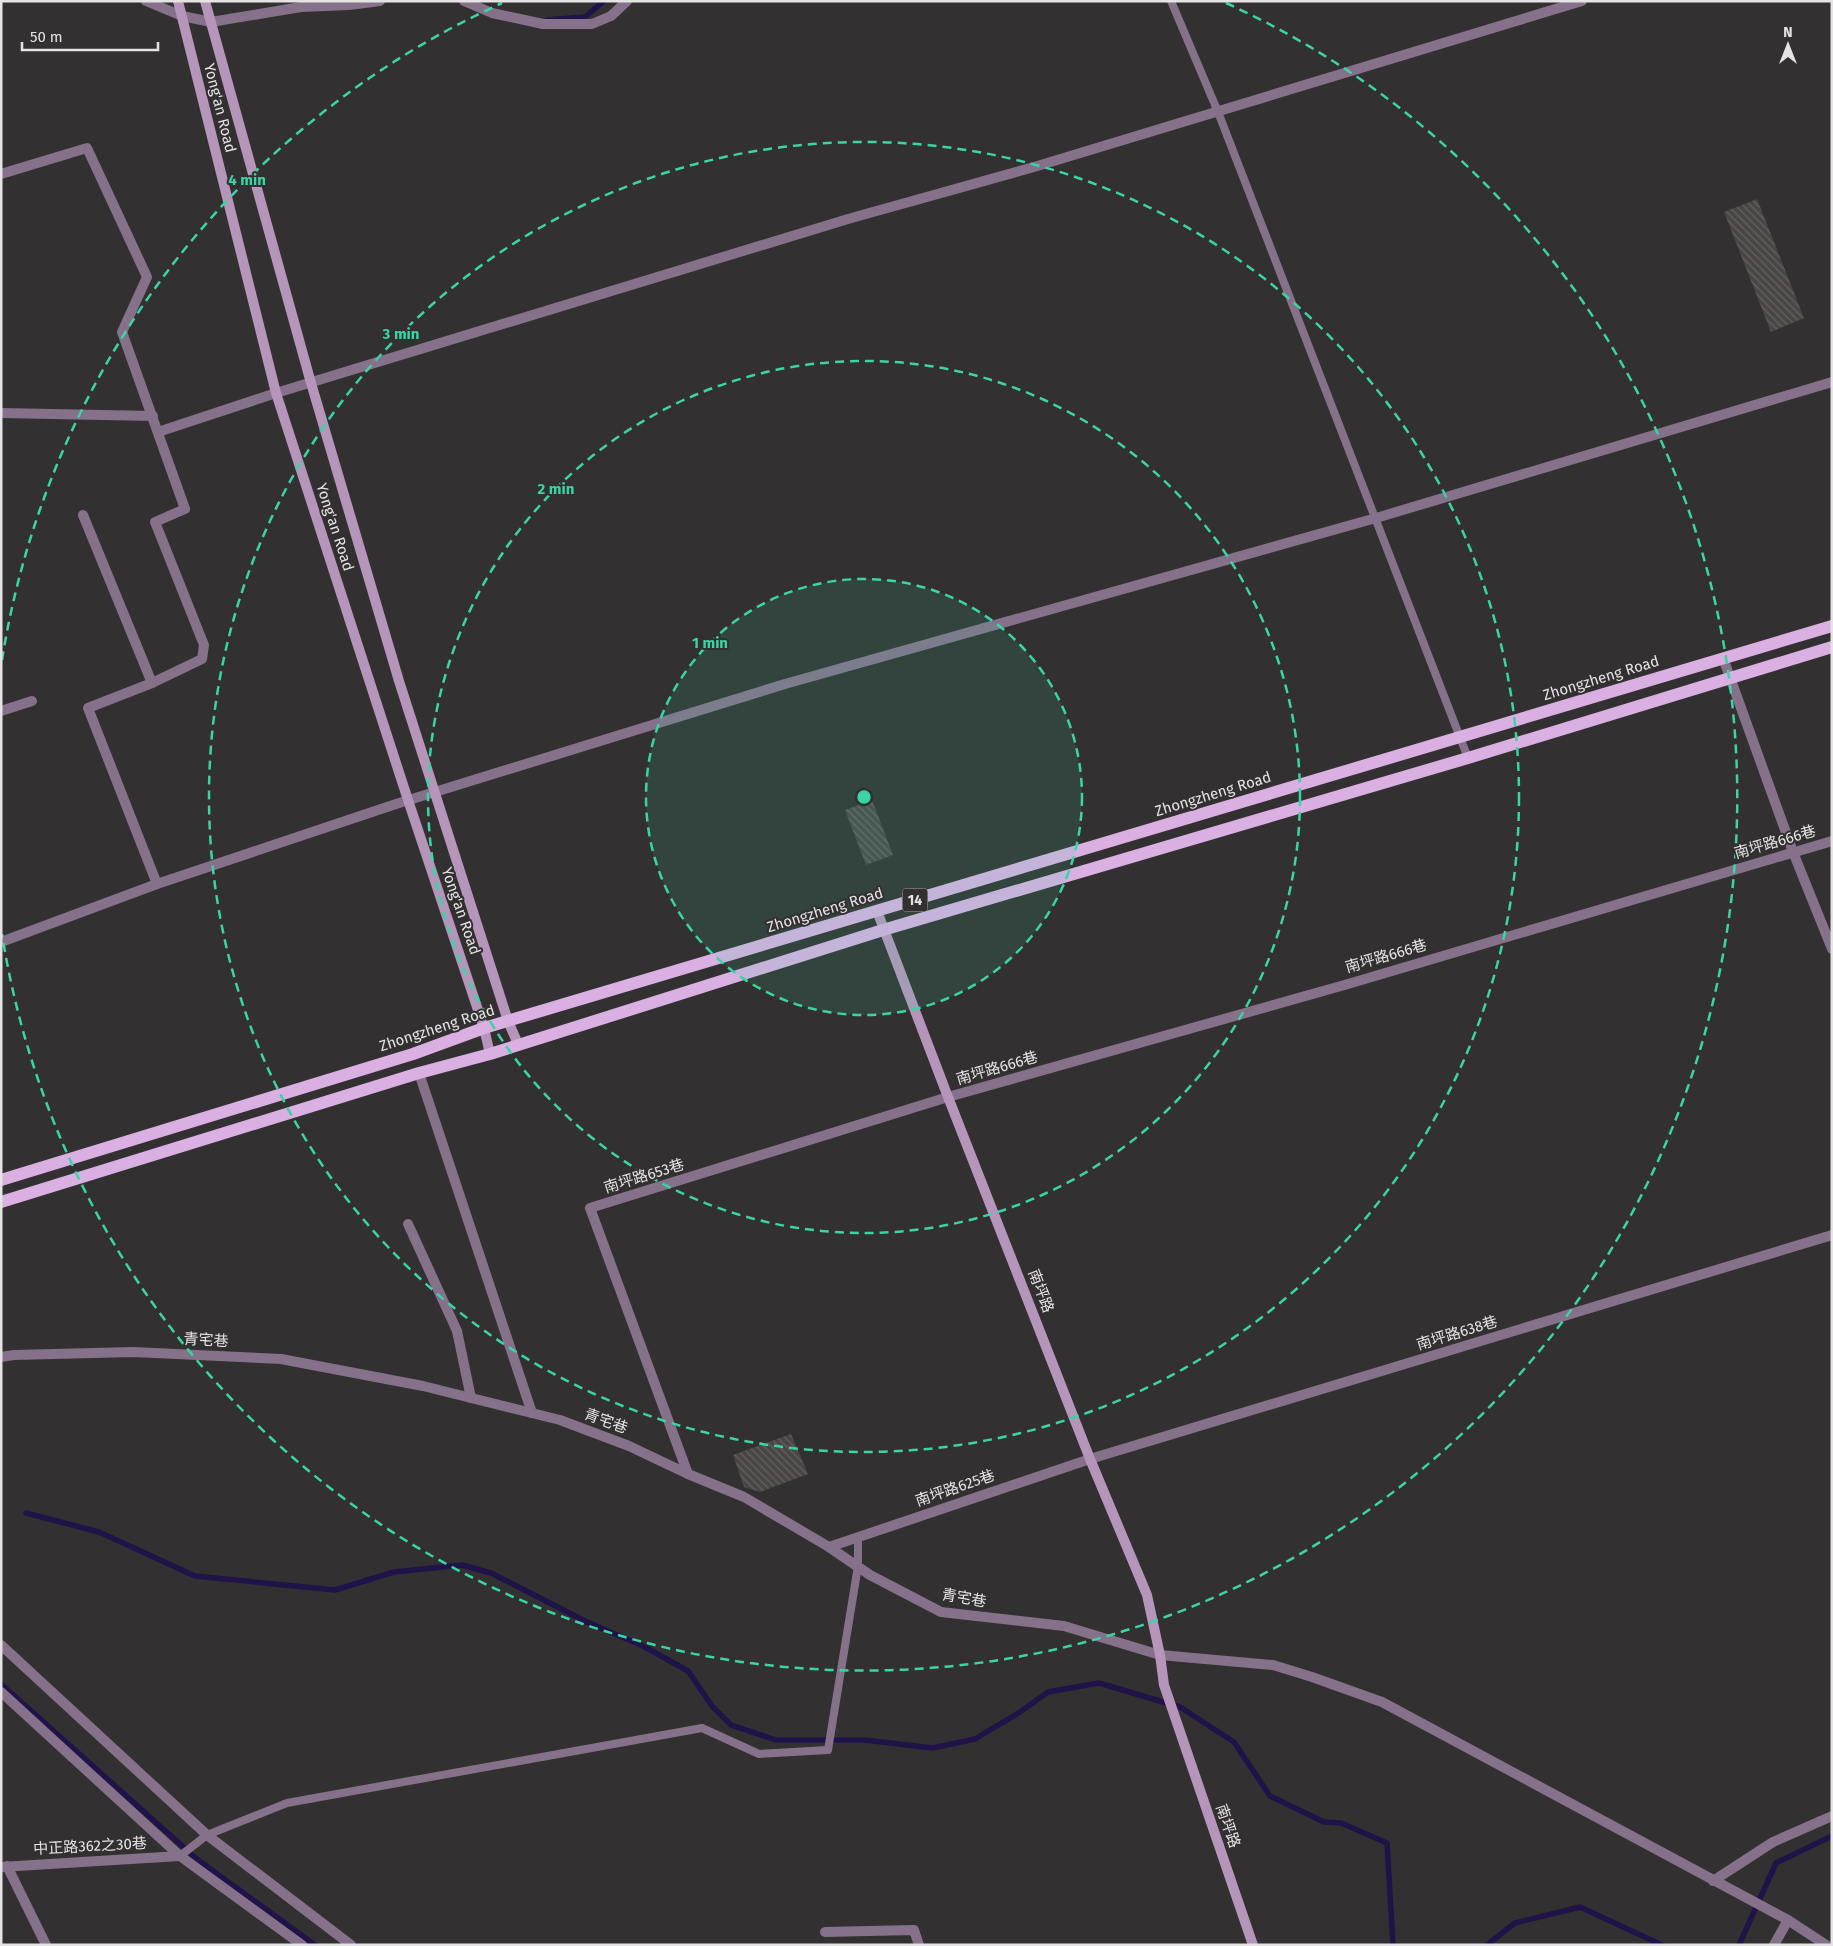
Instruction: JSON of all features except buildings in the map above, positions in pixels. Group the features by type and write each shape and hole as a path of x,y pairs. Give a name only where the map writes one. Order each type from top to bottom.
{"main road":[{"name":"Zhongzheng Road","path":"1,1180 413,1054 484,1028 1832,626"},
{"name":"14","path":"1,1202 419,1073 490,1054 883,930 1468,758 1832,647"}],"street":[{"path":"146,1 182,16 211,22 301,7 349,5 380,1"},
{"name":"Yong'an Road","path":"178,1 276,393 484,1028 490,1054"},
{"name":"Yong'an Road","path":"205,1 311,384 399,681 508,1021 518,1044"},
{"path":"464,1 492,13 544,24 592,24 611,16 627,1"},
{"path":"158,432 276,393 311,384 848,219 1034,167 1582,1"},
{"path":"1,174 87,148 147,277 122,332 185,508 155,522 204,645 202,659 152,683 88,708 157,884"},
{"path":"1,942 157,884 408,800 785,684 1376,518 1832,382"},
{"path":"1,413 153,416"},
{"path":"83,515 152,683"},
{"path":"1723,658 1793,852 1832,949"},
{"path":"1,711 32,701"},
{"name":"南坪路666巷","path":"948,1097 1357,981 1832,840"},
{"name":"南坪路","path":"877,911 1090,1459 1147,1595 1160,1655 1164,1685 1253,1945"},
{"path":"419,1073 532,1413"},
{"name":"南坪路653巷","path":"688,1474 590,1208 948,1097"},
{"path":"408,1224 457,1331 471,1398"},
{"name":"南坪路638巷","path":"1090,1459 1832,1235"},
{"name":"青宅巷","path":"1,1357 14,1355 133,1352 281,1359 423,1386 560,1420 629,1446 688,1474 744,1497 829,1547 870,1574 941,1612 1064,1626 1160,1655 1273,1666 1312,1677 1382,1702 1712,1881 1788,1920 1826,1945"},
{"name":"南坪路625巷","path":"829,1547 1090,1459"},
{"path":"1,1645 207,1835 351,1945"},
{"path":"1,1692 180,1856 302,1945"},
{"path":"1712,1881 1773,1842 1832,1816"},
{"name":"中正路362之30巷","path":"4,1866 180,1856"},
{"path":"4,1866 46,1945"},
{"path":"1774,1945 1788,1920"},
{"path":"825,1932 914,1930 919,1945"}],"lane":[{"path":"1171,1 1218,112 1468,758"},
{"path":"180,1856 207,1835 287,1803 702,1728 759,1754 828,1750 858,1566 858,1537"}],"waterway":[{"path":"547,20 585,17 604,1"},
{"path":"26,1513 99,1532 195,1576 335,1590 394,1572 462,1565 491,1573 587,1622 643,1646 688,1671 712,1706 731,1725 776,1740 865,1740 933,1748 975,1739 1020,1712 1048,1692 1099,1683 1180,1707 1234,1742 1270,1796 1324,1822 1341,1823 1387,1843 1393,1945"},
{"path":"1,1684 198,1860 315,1945"},
{"path":"1739,1945 1776,1863 1832,1836"},
{"path":"1487,1945 1515,1923 1580,1907 1662,1945"}]}
